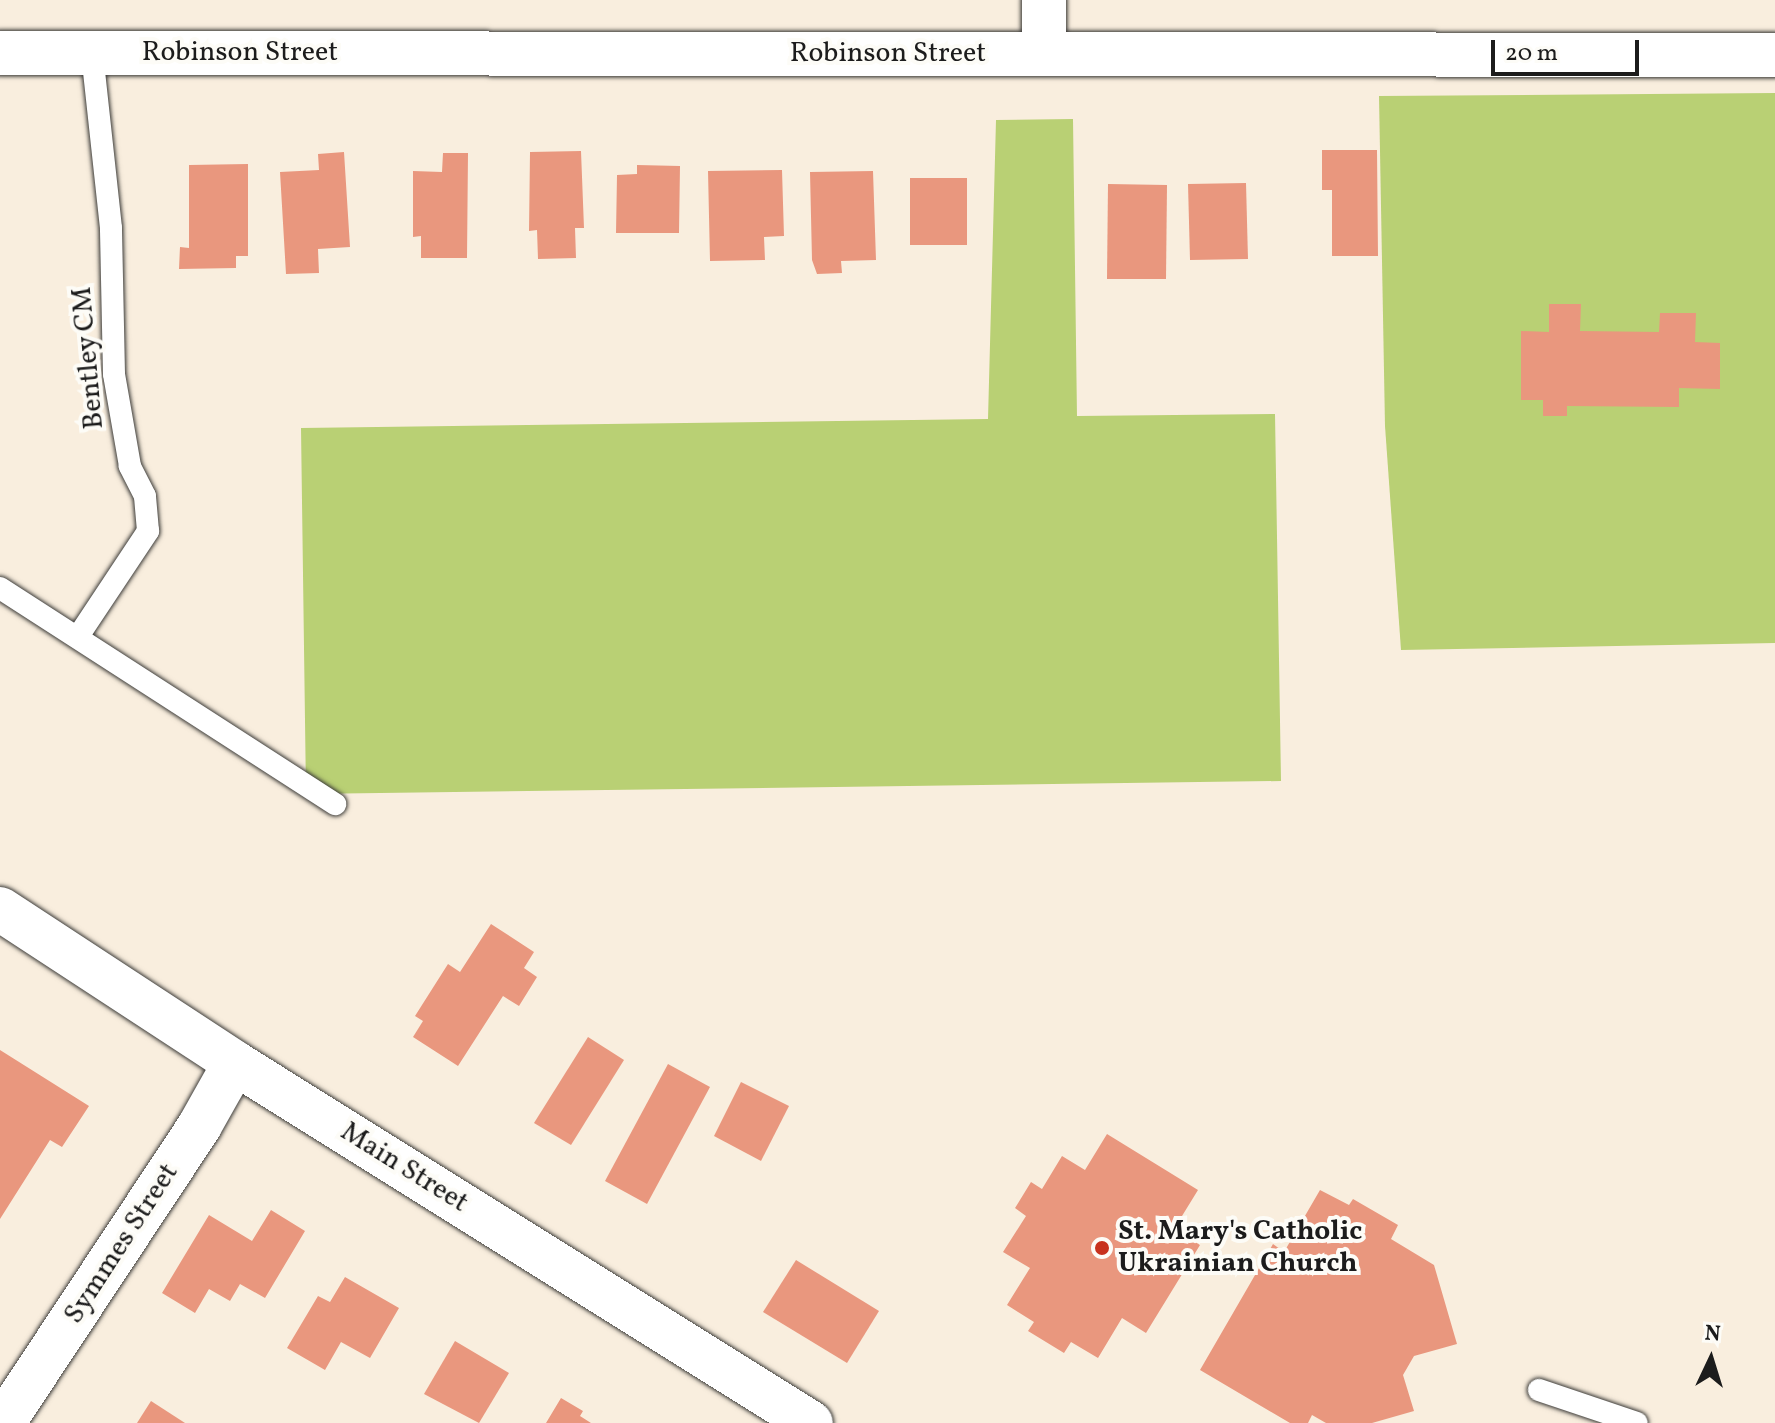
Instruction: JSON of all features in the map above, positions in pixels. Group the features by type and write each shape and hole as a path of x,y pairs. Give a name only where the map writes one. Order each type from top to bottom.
{"street":[{"path":"1044,0 1044,54"},
{"name":"Robinson Street","path":"0,53 1775,55"},
{"name":"Main Street","path":"0,909 235,1063 811,1423"},
{"name":"Symmes Street","path":"3,1423 200,1125 235,1063"}],"lane":[{"name":"Bentley CM","path":"79,635 148,531 145,496 130,466 114,374 111,228 92,53"},
{"path":"0,588 79,635 335,804"},
{"path":"1539,1390 1637,1423"}],"green space":[{"path":"1775,93 1775,643 1401,650 1385,426 1379,96"},
{"path":"1073,119 1077,416 1275,414 1281,781 306,794 301,428 988,419 996,120"}],"building":[{"path":"1322,150 1377,150 1378,256 1332,256 1332,190 1322,190"},
{"path":"581,151 584,228 575,228 576,258 538,259 537,230 529,231 530,152"},
{"path":"344,152 350,247 318,249 319,273 286,274 280,172 319,170 318,154"},
{"path":"443,153 468,153 467,258 421,258 421,236 413,237 413,171 442,172"},
{"path":"248,164 248,256 236,256 236,268 179,269 180,247 189,248 189,165"},
{"path":"637,165 680,166 679,233 616,233 617,175 637,174"},
{"path":"782,170 784,236 764,237 765,260 710,261 708,171"},
{"path":"873,171 876,260 841,261 842,273 817,274 812,260 810,172"},
{"path":"910,178 967,178 967,245 910,245"},
{"path":"1246,183 1248,259 1190,260 1188,184"},
{"path":"1108,184 1167,185 1166,279 1107,279"},
{"path":"1549,304 1581,304 1580,331 1659,332 1660,313 1696,313 1695,342 1720,343 1720,389 1679,388 1679,407 1567,406 1567,416 1543,416 1543,400 1521,400 1521,331 1549,332"},
{"path":"491,924 534,952 524,968 537,977 519,1006 503,996 458,1066 413,1037 423,1021 415,1016 448,964 460,972"},
{"path":"588,1037 624,1060 571,1145 534,1123"},
{"path":"0,1050 89,1106 62,1147 50,1140 0,1219"},
{"path":"668,1064 710,1087 647,1204 605,1181"},
{"path":"741,1082 789,1106 761,1161 714,1136"},
{"name":"St. Mary's Catholic Ukrainian Church","path":"1107,1134 1198,1190 1174,1229 1200,1245 1146,1333 1122,1318 1098,1358 1071,1342 1064,1353 1028,1331 1034,1322 1007,1305 1030,1268 1003,1252 1026,1216 1015,1208 1031,1182 1042,1189 1062,1156 1085,1170"},
{"path":"1320,1190 1349,1205 1353,1199 1398,1225 1391,1239 1434,1265 1457,1344 1414,1356 1403,1375 1414,1411 1372,1423 1326,1423 1312,1415 1308,1423 1290,1423 1200,1370 1273,1244 1284,1252"},
{"path":"271,1210 305,1231 265,1298 240,1284 230,1301 209,1289 195,1313 162,1293 209,1215 252,1241"},
{"path":"796,1260 879,1311 847,1363 763,1312"},
{"path":"345,1277 399,1308 370,1358 341,1342 325,1370 287,1348 318,1296 330,1302"},
{"path":"455,1341 509,1373 479,1423 424,1394"},
{"path":"561,1398 583,1411 580,1416 591,1423 546,1423"},
{"path":"151,1401 185,1423 137,1423"}],"place":[{"name":"St. Mary's Catholic Ukrainian Church","path":"1102,1248"}]}
